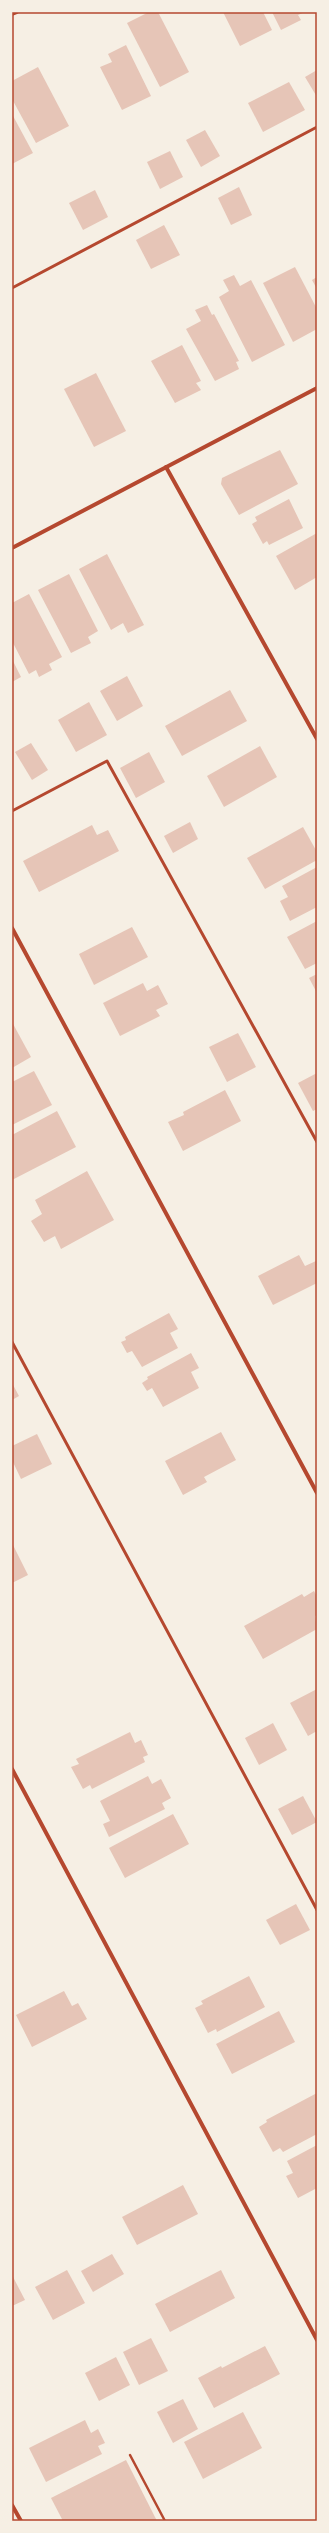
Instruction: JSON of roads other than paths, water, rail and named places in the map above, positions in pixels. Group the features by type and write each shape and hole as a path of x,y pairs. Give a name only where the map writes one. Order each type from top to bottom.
{"street":[{"path":"12,14 17,12"},
{"path":"12,548 317,388"},
{"path":"166,467 317,739"},
{"path":"12,928 317,1493"},
{"path":"12,1769 317,2340"},
{"path":"12,2505 21,2521"}],"lane":[{"path":"12,288 317,127"},
{"path":"12,811 107,760 317,1142"},
{"path":"12,1342 317,1910"}]}
